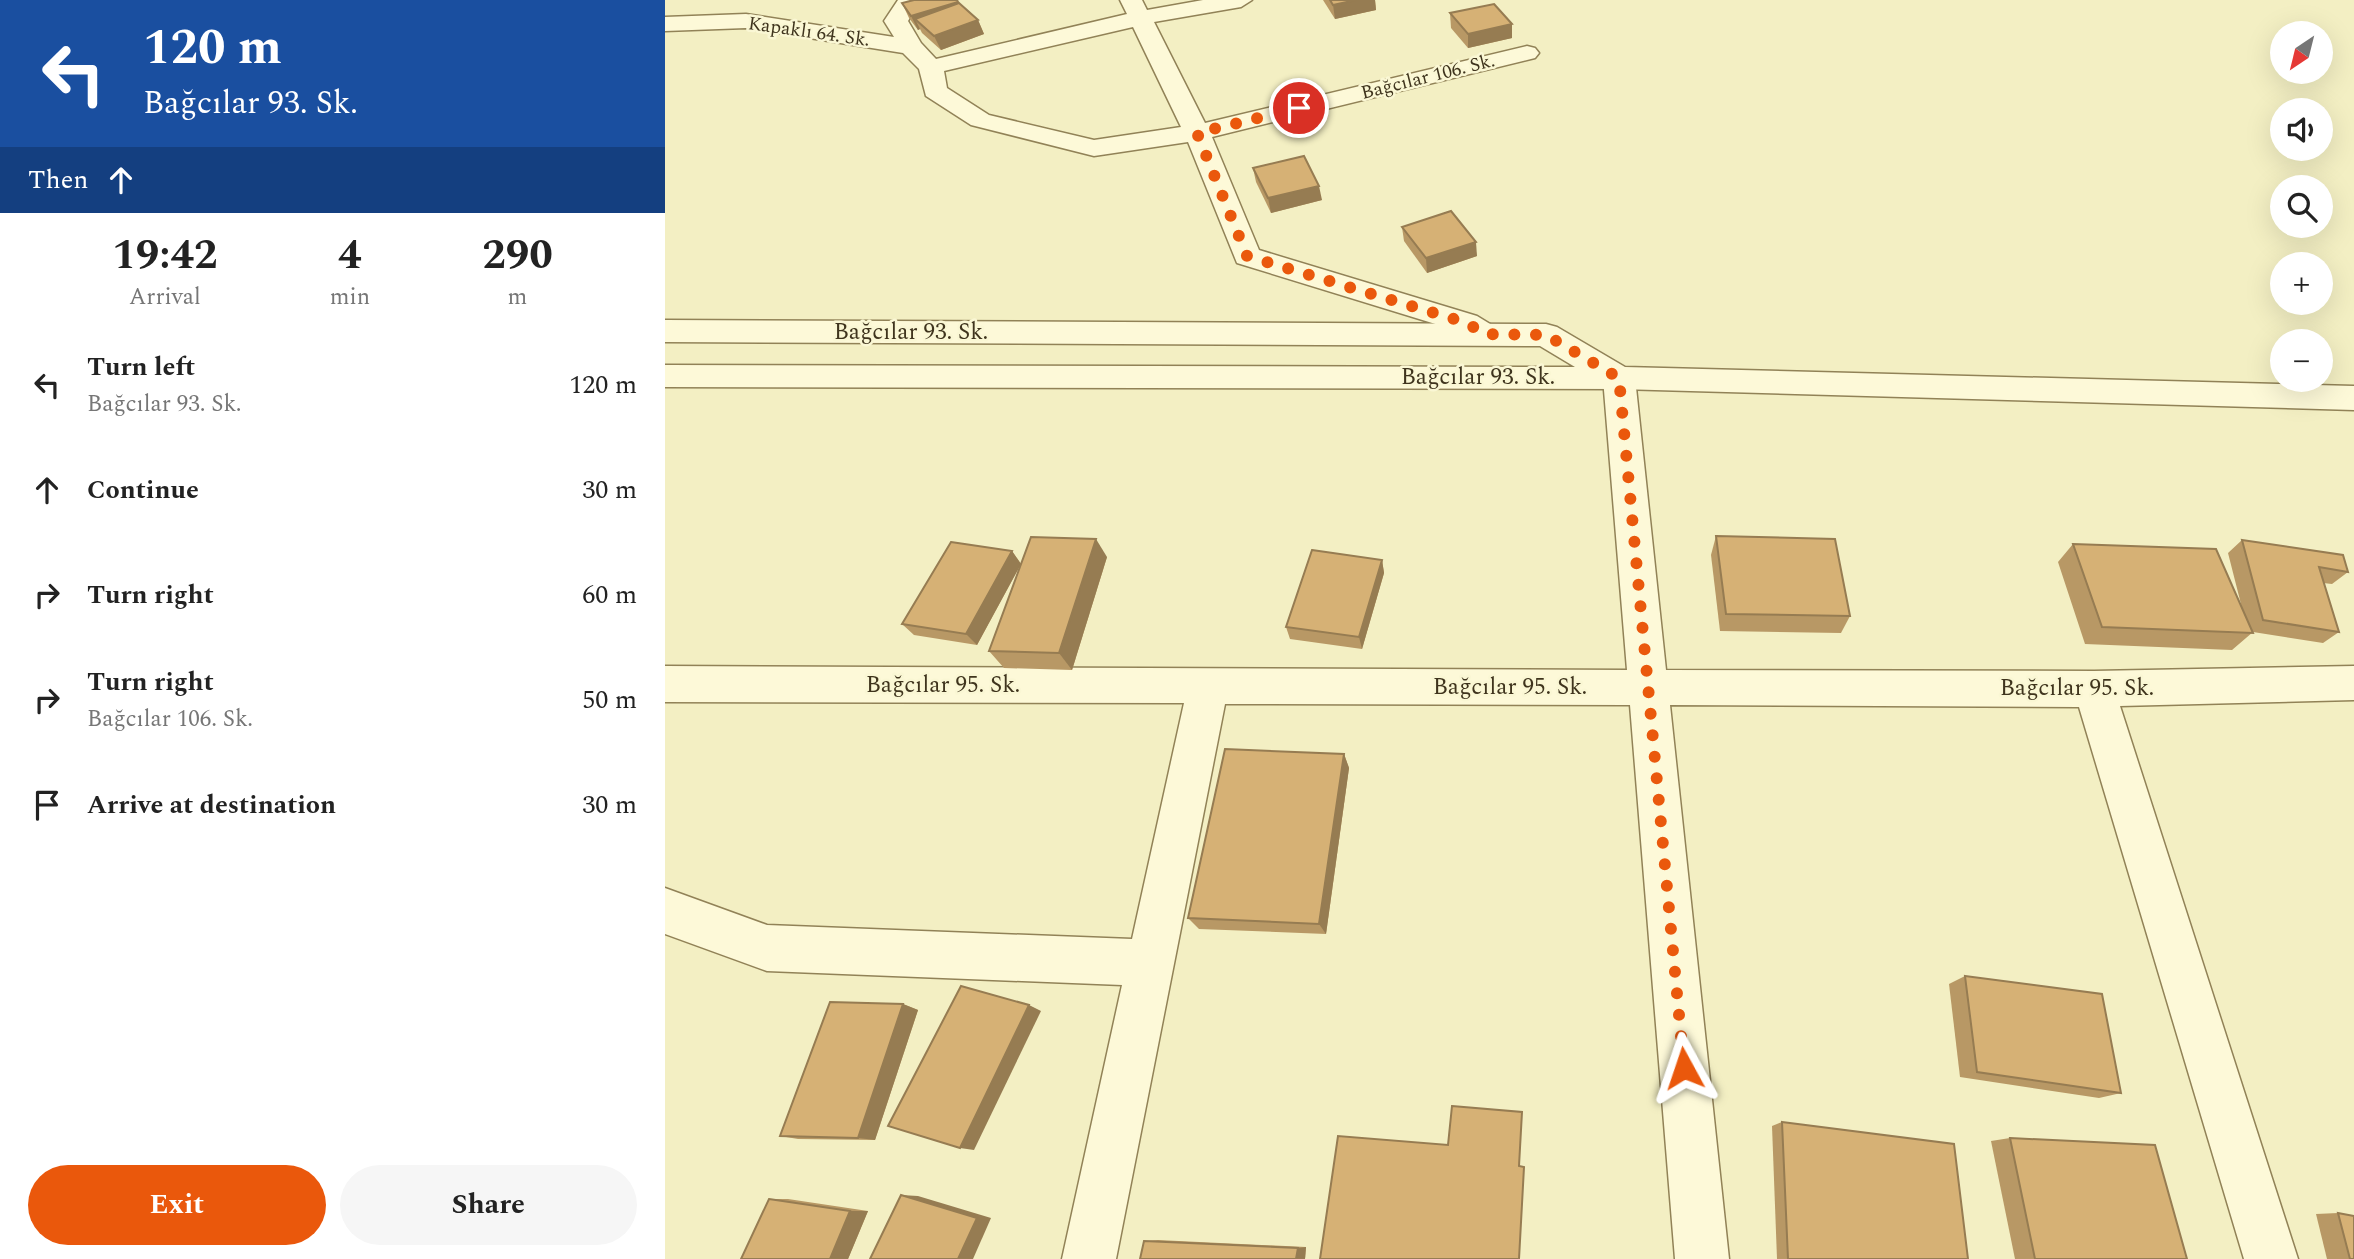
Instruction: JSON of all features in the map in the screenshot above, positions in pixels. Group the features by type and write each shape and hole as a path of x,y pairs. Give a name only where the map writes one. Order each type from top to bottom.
{"street":[{"path":"665,47 689,23 700,0"},
{"path":"909,0 896,21 911,47"},
{"path":"931,67 1135,9 1241,0"},
{"path":"1135,9 1197,133 1247,256 1467,323 1484,334"},
{"name":"Kapaklı 64. Sk.","path":"665,24 746,21 911,47"},
{"name":"Bağcılar 106. Sk.","path":"911,47 931,67 935,91 979,120 1094,148 1197,133 1527,52"},
{"name":"Bağcılar 93. Sk.","path":"665,331 1546,335 1619,378"},
{"name":"Bağcılar 93. Sk.","path":"665,376 1619,378"},
{"path":"1702,1259 1619,378 2354,398"},
{"name":"Bağcılar 95. Sk.","path":"665,684 2094,689 2354,683"},
{"path":"1089,1259 1207,686"},
{"path":"2094,689 2271,1259"},
{"path":"665,911 767,948 1150,963"}],"building":[{"path":"914,0 958,2 911,16 902,3"},
{"path":"1330,0 1356,0 1333,5"},
{"path":"959,3 978,20 934,36 915,19"},
{"path":"1494,4 1512,24 1468,34 1450,13"},
{"path":"1304,156 1319,186 1268,198 1253,168"},
{"path":"1451,211 1476,242 1426,258 1402,227"},
{"path":"1716,536 1835,539 1850,616 1726,614"},
{"path":"1031,537 1096,539 1059,653 989,651"},
{"path":"2242,540 2343,555 2348,572 2319,567 2339,632 2263,620"},
{"path":"951,542 1012,551 966,634 902,624"},
{"path":"2073,544 2216,549 2253,633 2102,627"},
{"path":"1312,550 1382,560 1359,637 1286,627"},
{"path":"1225,749 1344,754 1319,924 1188,918"},
{"path":"1965,976 2102,994 2121,1093 1977,1072"},
{"path":"961,986 1029,1005 960,1148 888,1126"},
{"path":"830,1002 903,1004 858,1138 780,1136"},
{"path":"1452,1106 1522,1112 1519,1166 1524,1167 1519,1259 1320,1259 1338,1136 1448,1145"},
{"path":"1782,1122 1954,1144 1968,1259 1788,1259"},
{"path":"2010,1138 2155,1145 2187,1259 2035,1259"},
{"path":"901,1195 977,1218 958,1259 870,1259"},
{"path":"769,1199 850,1211 830,1259 741,1259"},
{"path":"2338,1213 2354,1216 2354,1259 2350,1259"},
{"path":"1144,1241 1298,1248 1296,1259 1140,1259"}],"route":[{"path":"1299,108 1197,133 1247,256 1467,323 1484,334 1546,335 1619,378 1684,1068"}]}
